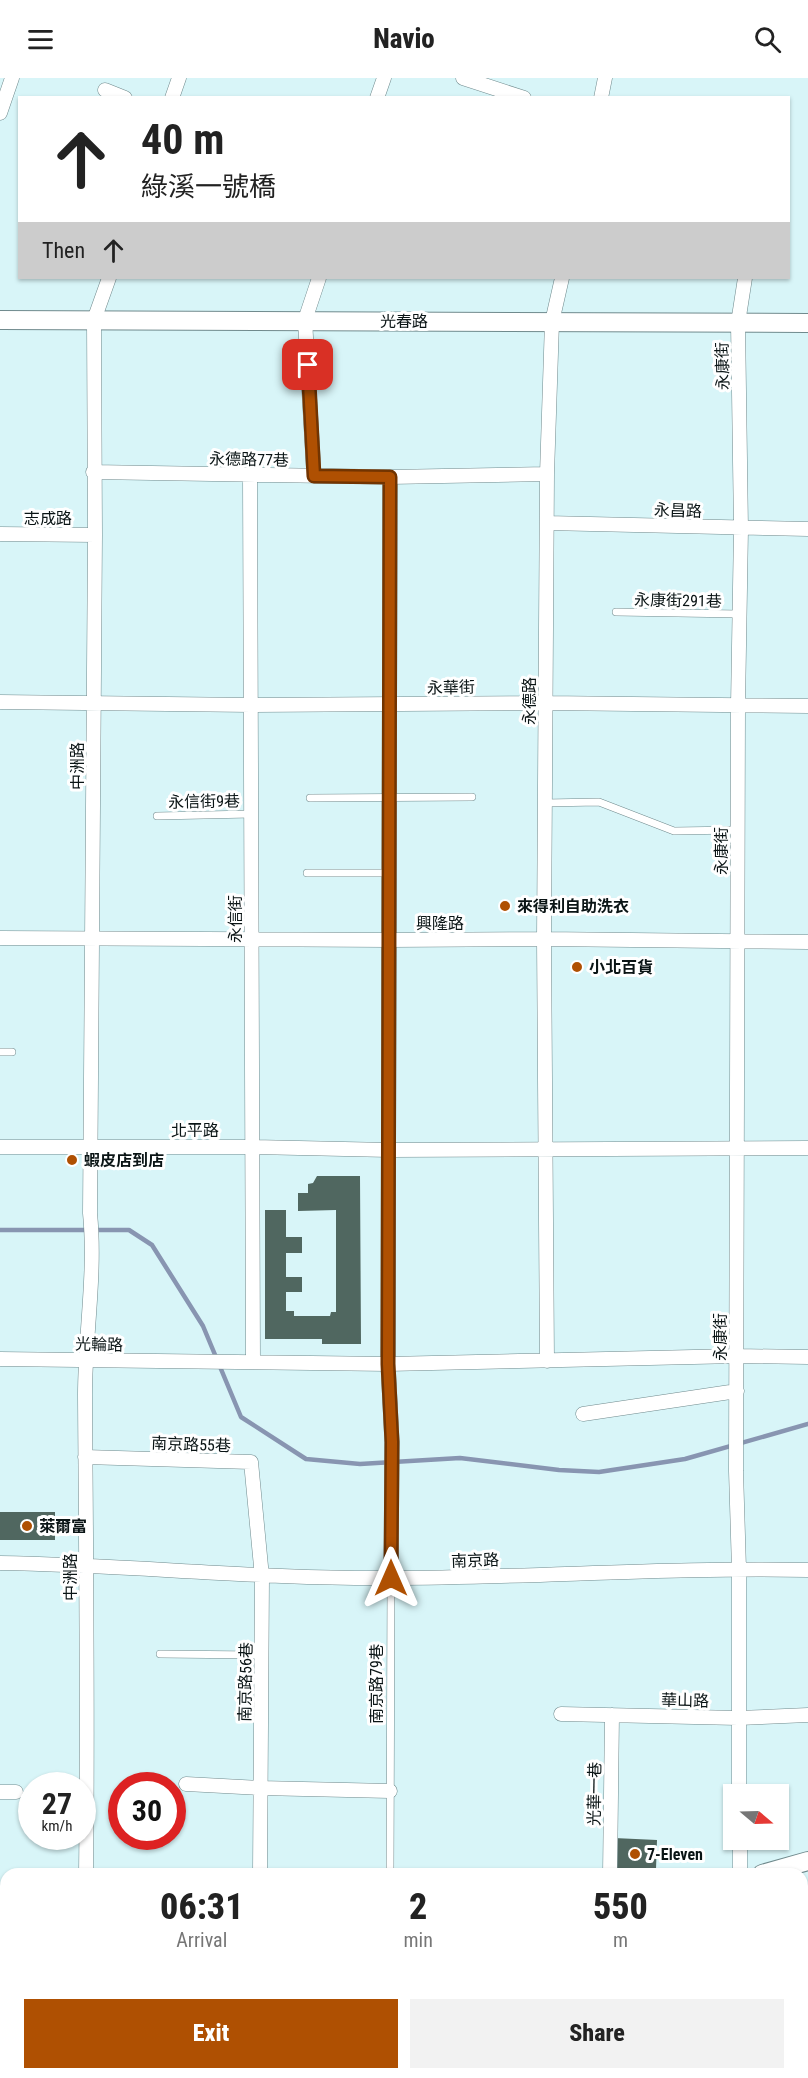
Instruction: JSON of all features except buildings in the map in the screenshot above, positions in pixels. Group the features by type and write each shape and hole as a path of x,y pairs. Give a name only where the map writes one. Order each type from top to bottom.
{"main road":[{"name":"光春路","path":"0,320 808,323"},
{"path":"783,1868 808,1861"}],"street":[{"path":"0,113 12,78"},
{"path":"173,96 178,78"},
{"path":"378,96 384,78"},
{"path":"463,78 518,96"},
{"path":"601,96 605,78"},
{"path":"105,90 120,96"},
{"name":"中洲路","path":"86,1868 85,1360 93,1244 90,1213 90,1146 95,535 94,320 109,279"},
{"path":"314,476 305,320 319,279"},
{"name":"永德路","path":"547,1361 544,939 547,474 552,322 562,279"},
{"name":"永康街","path":"739,1569 736,1471 738,705 741,529 738,323 746,279"},
{"name":"永德路77巷","path":"93,472 390,477 547,474"},
{"name":"永信街","path":"248,1362 252,1147 250,475"},
{"path":"390,477 388,1364 392,1442 391,1578"},
{"name":"永昌路","path":"547,523 808,529"},
{"name":"志成路","path":"0,534 95,535"},
{"name":"永華街","path":"0,702 94,705 546,703 808,706"},
{"name":"興隆路","path":"0,938 808,942"},
{"name":"北平路","path":"0,1147 808,1148"},
{"path":"248,1362 388,1364 737,1356 808,1357"},
{"name":"光輪路","path":"0,1359 248,1362"},
{"path":"583,1413 736,1391"},
{"name":"南京路55巷","path":"85,1457 251,1462 262,1577"},
{"name":"南京路","path":"0,1563 87,1565 262,1577 391,1578 739,1569 808,1570"},
{"path":"739,1569 739,1784"},
{"name":"南京路56巷","path":"260,1868 262,1577"},
{"name":"華山路","path":"561,1714 738,1718 808,1714"},
{"name":"光華一巷","path":"610,1868 612,1715"},
{"path":"186,1784 390,1791"},
{"path":"0,1792 16,1791"},
{"path":"740,1850 741,1868"}],"lane":[{"name":"永康街291巷","path":"616,612 739,614"},
{"path":"310,798 472,797"},
{"path":"545,803 599,802 674,831 738,830"},
{"name":"永信街9巷","path":"157,816 251,814"},
{"path":"307,873 389,873"},
{"path":"0,1052 12,1052"},
{"name":"南京路79巷","path":"390,1868 391,1578"},
{"path":"160,1654 261,1655"}],"waterway":[{"path":"0,1230 129,1230 152,1245 203,1326 241,1417 306,1459 360,1464 460,1458 559,1470 599,1472 685,1459 808,1424"}],"place":[{"name":"來得利自助洗衣","path":"505,906"},
{"name":"小北百貨","path":"577,967"},
{"name":"蝦皮店到店","path":"72,1160"},
{"name":"萊爾富","path":"27,1526"},
{"name":"7-Eleven","path":"635,1854"}],"route":[{"path":"308,365 314,476 390,477 388,1364 392,1442 391,1578"}]}
